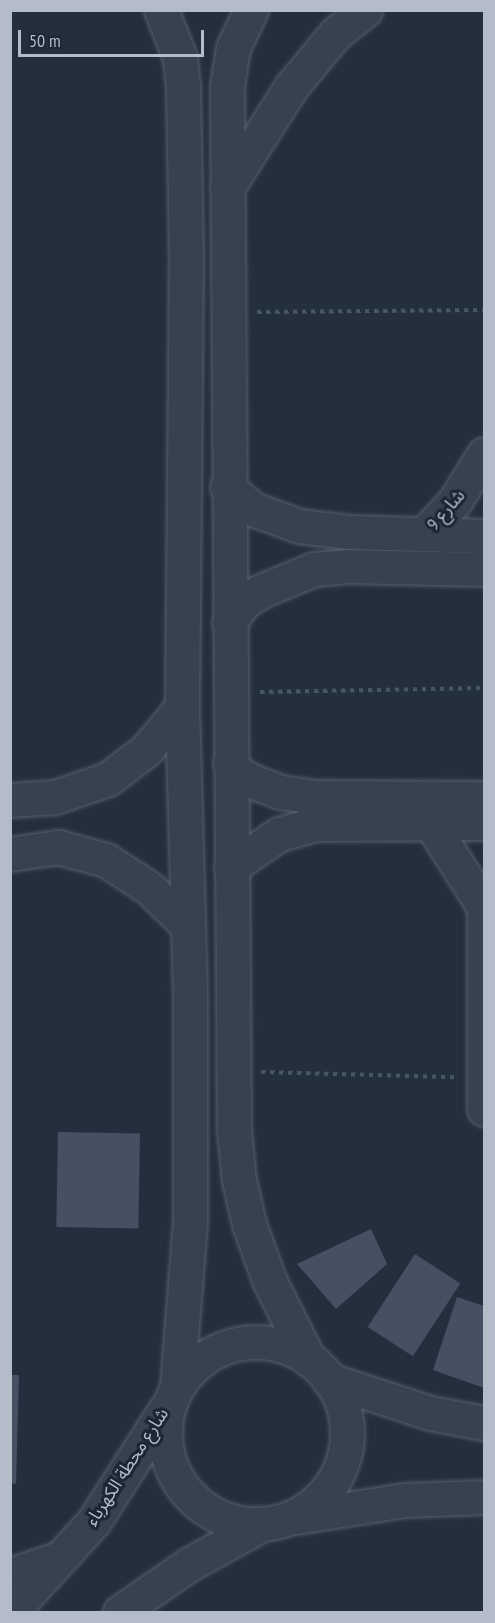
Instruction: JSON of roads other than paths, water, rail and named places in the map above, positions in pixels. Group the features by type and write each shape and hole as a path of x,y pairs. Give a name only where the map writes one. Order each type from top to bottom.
{"street":[{"path":"161,10 180,58 183,87 186,252 182,707 190,996 190,1222 174,1393 165,1426 166,1451 180,1483 211,1513 236,1522 275,1521 405,1500 484,1497"},
{"path":"120,1612 188,1565 275,1521 313,1505 332,1484 343,1459 347,1431 342,1404 319,1370 269,1280 249,1224 238,1180 232,996 226,312 227,87 233,48 251,10"},
{"path":"226,189 291,87 336,33 365,10"},
{"path":"186,252 226,251"},
{"name":"شارع 9","path":"424,534 455,501 484,454"},
{"path":"227,487 253,509 276,519 348,532 484,536"},
{"path":"347,566 348,532"},
{"path":"229,622 245,601 278,581 314,569 347,566 484,569"},
{"path":"10,800 55,797 108,778 146,750 182,707"},
{"path":"230,762 239,774 316,810 430,822 484,822"},
{"path":"231,867 316,810 484,798"},
{"path":"430,822 484,907 482,1076 484,1108"},
{"path":"10,854 58,848 106,860 135,876 187,926"},
{"path":"190,996 232,996"},
{"path":"174,1393 193,1366 214,1352 237,1344 271,1344 319,1370 430,1413 484,1423"},
{"name":"شارع محطة الكهرباء","path":"11,1612 69,1552 117,1490 174,1393"},
{"path":"10,1575 69,1552"}]}
